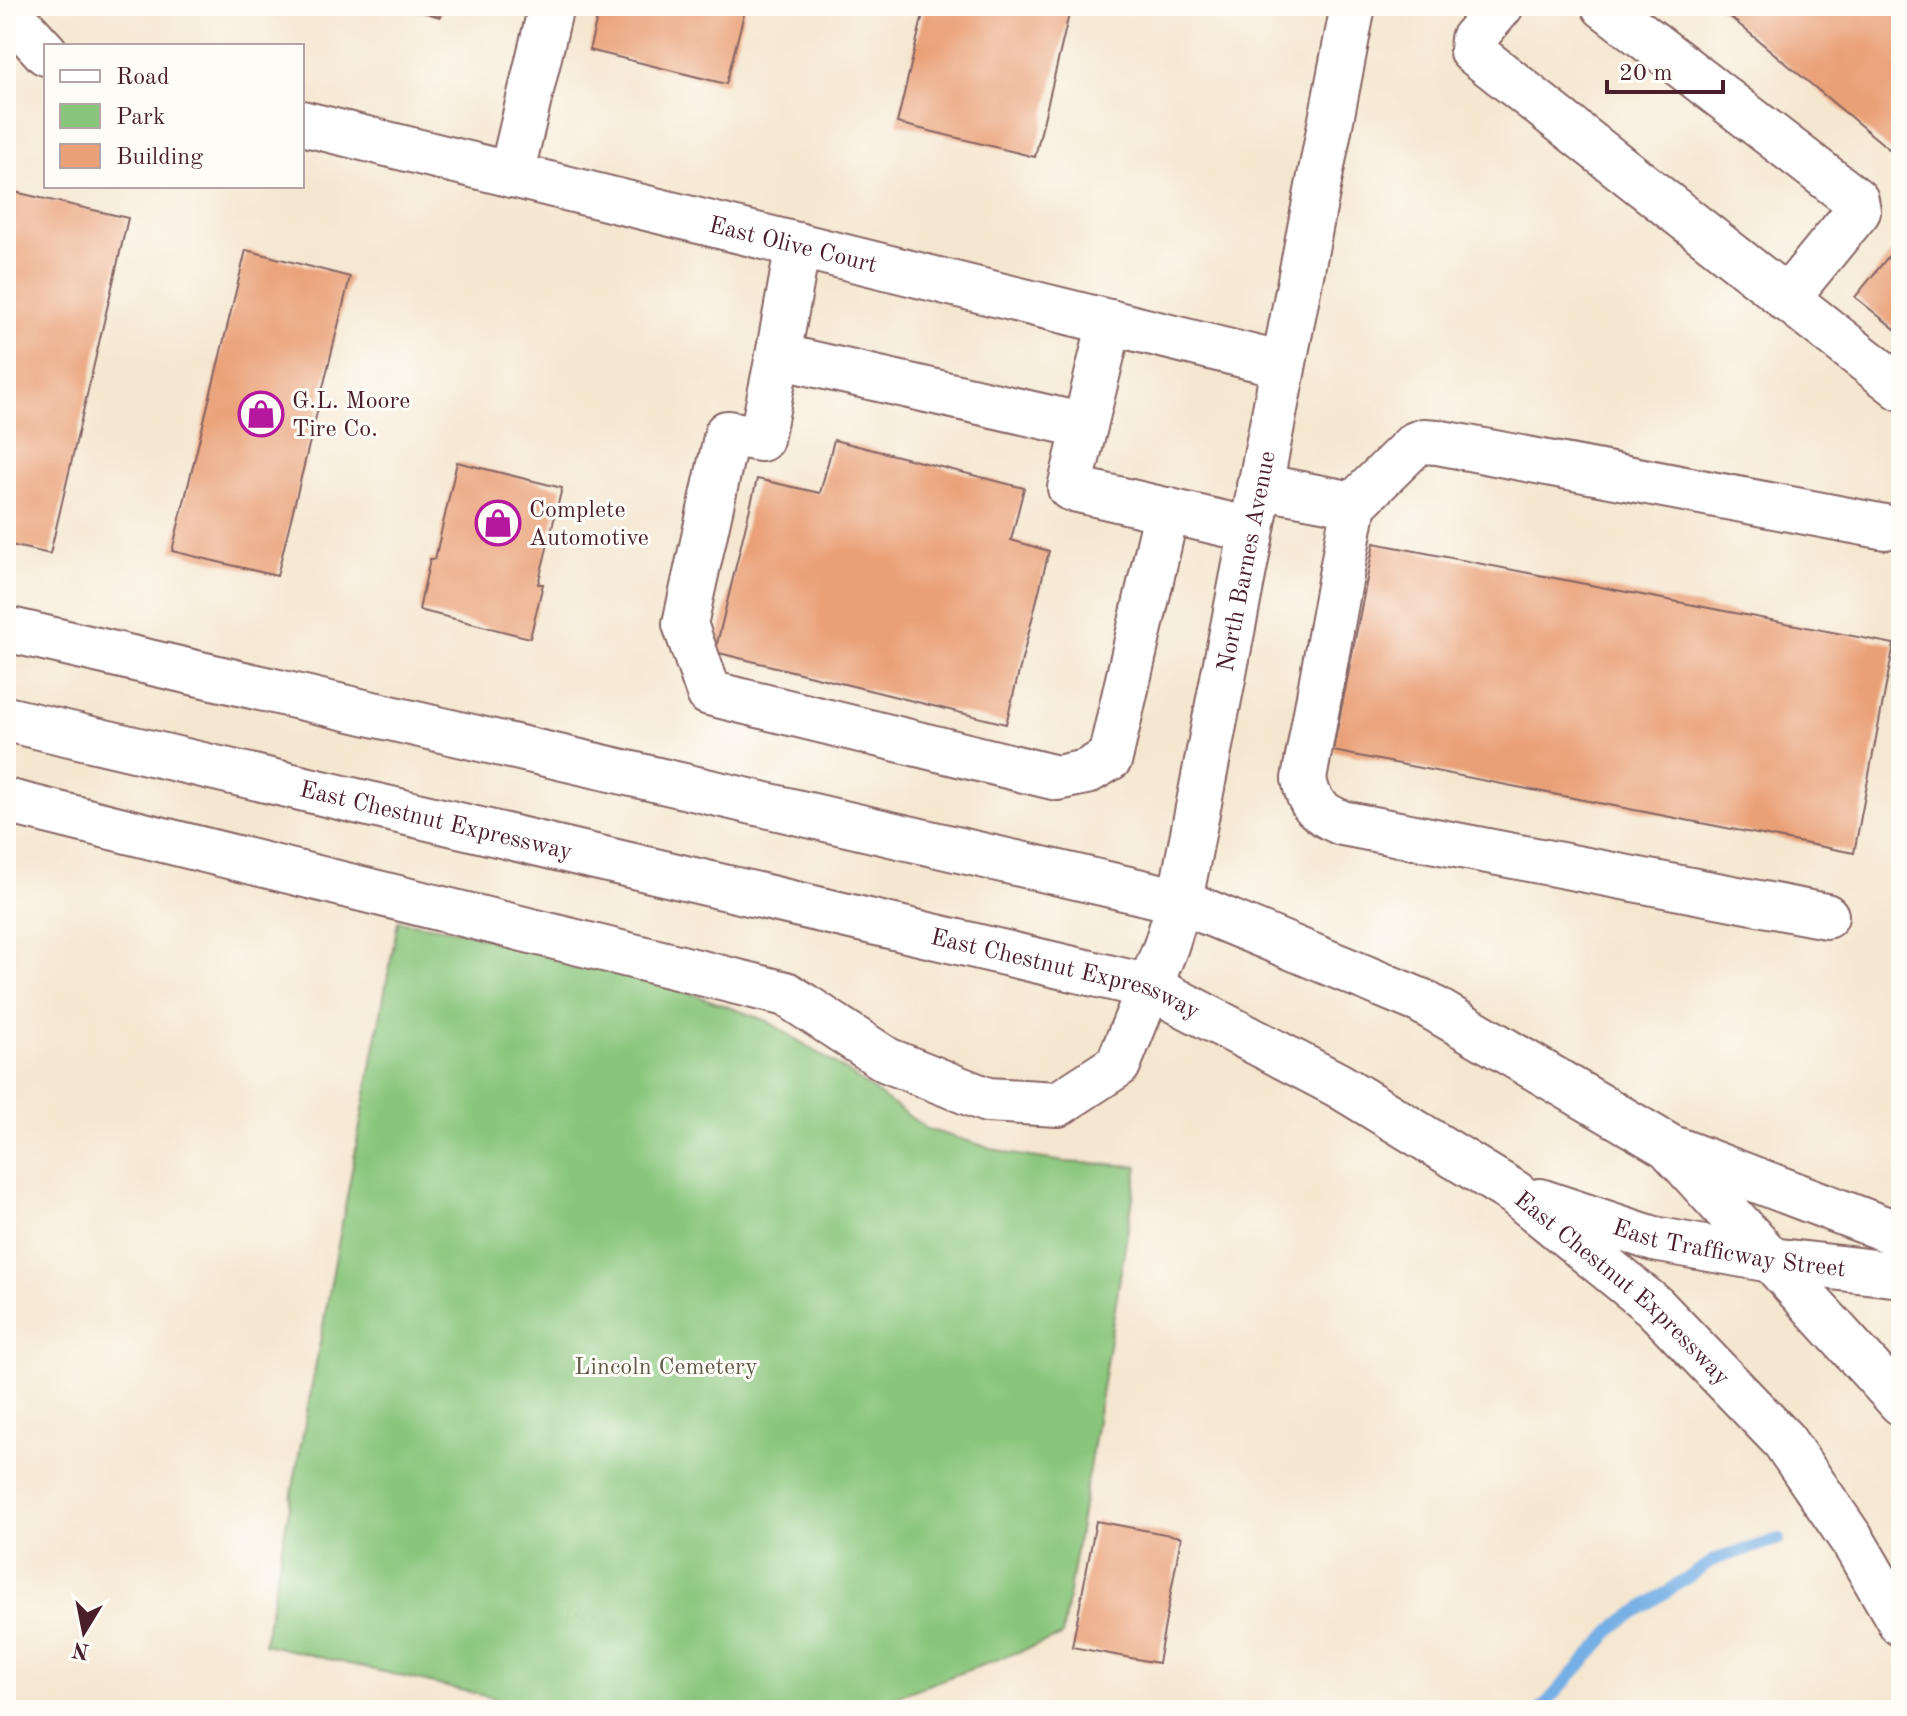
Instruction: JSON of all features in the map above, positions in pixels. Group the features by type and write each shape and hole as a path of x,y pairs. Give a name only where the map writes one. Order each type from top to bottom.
{"main road":[{"path":"511,175 551,6"},
{"name":"North Barnes Avenue","path":"6,801 786,994 887,1060 987,1100 1058,1104 1118,1065 1180,901 1353,6"},
{"path":"1501,6 1473,39 1472,51 1901,388"},
{"path":"1604,6 1856,200 1858,211 1786,299"},
{"path":"6,9 44,51"},
{"name":"East Olive Court","path":"304,123 1283,365"},
{"path":"798,245 761,439 727,433 685,624 709,693 1057,778 1086,772 1110,758 1167,510"},
{"path":"1110,322 1070,488 1251,530"},
{"path":"778,356 1085,426"},
{"path":"1826,916 1342,823 1323,815 1307,796 1304,779 1354,504 1415,444 1424,441 1885,527"},
{"path":"1259,486 1354,504"},
{"path":"6,629 1180,901 1421,1001 1668,1146 1901,1235"},
{"name":"East Chestnut Expressway","path":"6,719 1150,987 1338,1085 1515,1193 1655,1307 1784,1441 1854,1543 1901,1624"},
{"path":"1668,1146 1901,1403"},
{"name":"East Trafficway Street","path":"1515,1193 1654,1239 1771,1260 1901,1275"}],"green space":[{"name":"Lincoln Cemetery","path":"398,921 460,931 687,992 767,1021 845,1070 927,1129 1011,1154 1065,1162 1138,1166 1062,1636 859,1710 545,1710 264,1644"}],"building":[{"path":"402,6 442,6 440,17"},
{"path":"600,6 746,6 726,84 589,50"},
{"path":"925,6 1071,6 1035,157 897,123"},
{"path":"1717,6 1901,6 1901,159"},
{"path":"6,190 128,218 50,554 6,544"},
{"path":"1901,241 1901,334 1855,297"},
{"name":"G.L. Moore Tire Co.","path":"246,250 350,277 277,576 172,551"},
{"path":"834,440 1024,488 1011,540 1049,551 1006,724 715,652 757,479 820,493"},
{"name":"Complete Automotive","path":"457,462 562,488 538,584 543,584 530,638 419,610 430,559 435,559"},
{"path":"1374,543 1894,644 1854,853 1333,751"},
{"path":"1096,1521 1181,1537 1158,1663 1072,1647"}],"waterway":[{"path":"1540,1710 1618,1624 1716,1559 1779,1539"}],"place":[{"name":"G.L. Moore Tire Co.","path":"261,414"},
{"name":"Complete Automotive","path":"498,523"}]}
